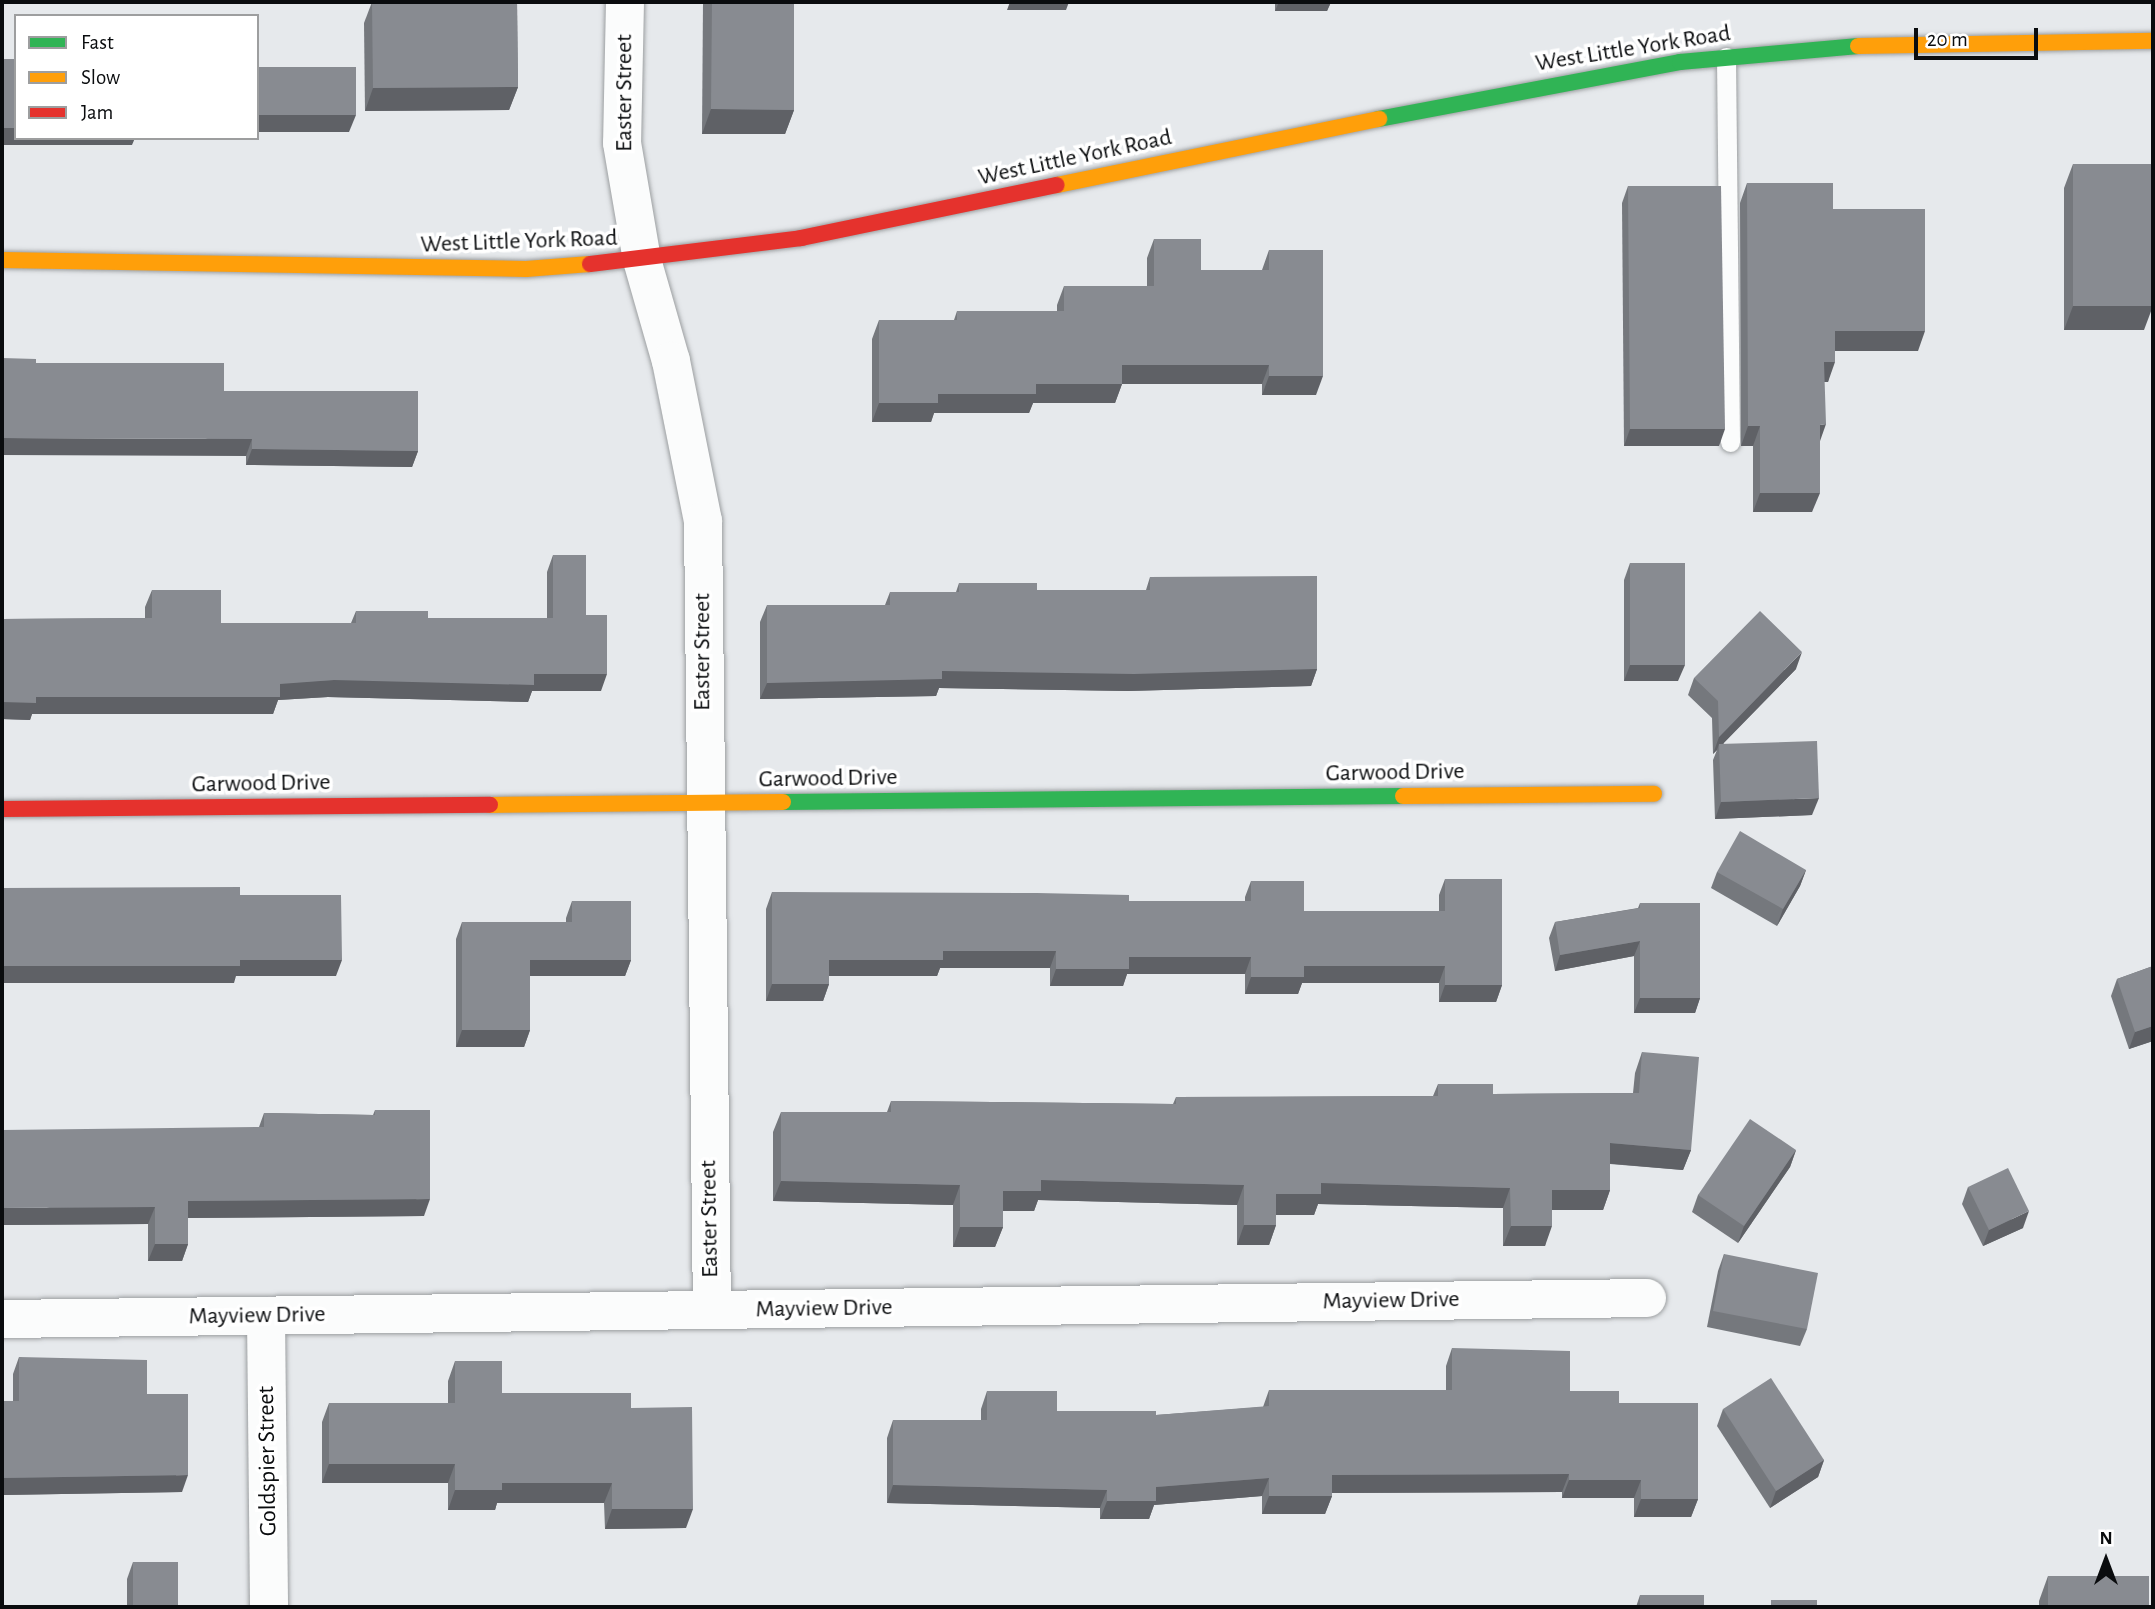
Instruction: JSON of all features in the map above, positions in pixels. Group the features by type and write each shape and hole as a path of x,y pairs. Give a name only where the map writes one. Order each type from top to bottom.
{"street":[{"name":"Easter Street","path":"625,2 622,143 642,260 674,374 703,522 703,803 712,1310"},
{"name":"West Little York Road","path":"2,260 526,269 642,260 801,237 1580,78 1726,57 1861,46 2153,41"},
{"name":"Garwood Drive","path":"2,809 1654,794"},
{"name":"Mayview Drive","path":"2,1319 1647,1298"},
{"name":"Goldspier Street","path":"266,1316 269,1607"}],"lane":[{"path":"1726,57 1730,442"}],"building":[{"path":"372,2 517,2 518,87 373,88"},
{"path":"712,2 794,2 794,110 711,109"},
{"path":"2,59 14,59 14,128 2,128"},
{"path":"259,67 356,67 356,115 259,115"},
{"path":"2073,164 2153,164 2153,306 2073,306"},
{"path":"1747,183 1833,183 1833,209 1925,209 1925,331 1835,331 1835,362 1824,362 1826,424 1820,425 1820,493 1760,493 1760,426 1748,426"},
{"path":"1628,186 1721,186 1725,429 1630,429"},
{"path":"1154,239 1201,239 1201,270 1269,270 1269,250 1323,250 1323,376 1269,376 1269,365 1122,365 1122,384 1036,384 1036,394 938,394 938,403 879,403 879,320 957,320 957,311 1064,311 1064,286 1154,286"},
{"path":"2,358 36,359 36,363 224,363 224,391 418,391 418,451 252,449 252,439 2,438"},
{"path":"553,555 586,555 586,615 607,615 607,674 534,674 534,685 334,680 280,684 280,697 36,697 36,703 2,702 2,619 152,618 152,590 221,590 221,623 356,623 356,611 428,611 428,618 553,618"},
{"path":"1630,563 1685,563 1685,665 1630,665"},
{"path":"1317,576 1317,669 1134,674 942,671 942,679 767,683 767,605 890,605 890,592 959,592 959,583 1037,583 1037,590 1150,590 1150,577"},
{"path":"1760,611 1802,652 1719,737 1718,701 1694,678"},
{"path":"1817,741 1819,798 1721,802 1719,744"},
{"path":"1740,831 1806,870 1783,909 1717,872"},
{"path":"1445,879 1502,879 1502,985 1445,985 1445,966 1304,966 1304,977 1251,977 1251,957 1129,957 1129,969 1056,969 1056,951 943,951 943,960 829,960 829,984 772,984 772,892 1037,893 1129,895 1129,901 1251,901 1251,881 1304,881 1304,911 1445,911"},
{"path":"240,887 240,895 341,895 342,960 240,960 240,966 2,966 2,888"},
{"path":"572,901 631,901 631,960 530,960 530,1030 462,1030 462,922 572,922"},
{"path":"1640,903 1700,903 1700,998 1640,998 1640,941 1560,955 1555,922 1640,908"},
{"path":"2153,966 2153,1026 2135,1032 2117,979"},
{"path":"1642,1052 1699,1057 1691,1150 1610,1143 1610,1190 1552,1190 1552,1226 1511,1226 1510,1188 1321,1183 1321,1194 1276,1194 1276,1225 1244,1225 1244,1185 1041,1180 1041,1191 1003,1191 1003,1227 960,1227 960,1185 781,1181 781,1112 891,1112 891,1101 1176,1104 1176,1097 1438,1096 1438,1084 1493,1084 1493,1094 1639,1093"},
{"path":"375,1110 430,1110 430,1199 188,1201 188,1244 155,1244 155,1207 2,1208 2,1130 264,1127 264,1113 375,1115"},
{"path":"1750,1119 1796,1150 1744,1226 1698,1195"},
{"path":"2008,1168 2029,1211 1989,1230 1968,1187"},
{"path":"1724,1254 1818,1273 1807,1329 1713,1311"},
{"path":"1452,1348 1570,1351 1570,1391 1619,1391 1619,1403 1698,1403 1698,1499 1641,1499 1641,1480 1569,1480 1569,1474 1332,1475 1332,1496 1269,1496 1269,1478 1156,1487 1156,1501 1107,1501 1107,1490 893,1485 893,1420 987,1420 987,1391 1057,1391 1057,1411 1156,1411 1156,1415 1269,1406 1269,1390 1452,1390"},
{"path":"19,1357 147,1360 147,1394 188,1394 188,1475 2,1478 2,1401 19,1401"},
{"path":"455,1361 502,1361 502,1393 631,1393 631,1408 692,1407 693,1509 612,1509 612,1483 502,1483 502,1490 455,1490 455,1464 329,1464 329,1403 455,1403"},
{"path":"1771,1378 1824,1460 1776,1491 1723,1409"},
{"path":"133,1562 178,1562 178,1607 133,1607"},
{"path":"2048,1576 2149,1576 2149,1607 2048,1607"},
{"path":"1640,1595 1704,1595 1704,1607 1640,1607"},
{"path":"1771,1600 1817,1600 1817,1607 1771,1607"}],"traffic: fast":[{"path":"1379,119 1680,62 1858,46"},
{"path":"783,802 1403,796"}],"traffic: slow":[{"path":"1858,46 2153,41"},
{"path":"1057,185 1379,119"},
{"path":"2,260 526,269 590,264"},
{"path":"1403,796 1654,794"},
{"path":"490,805 783,802"}],"traffic: jam":[{"path":"590,264 801,238 1057,185"},
{"path":"2,809 490,805"}]}
